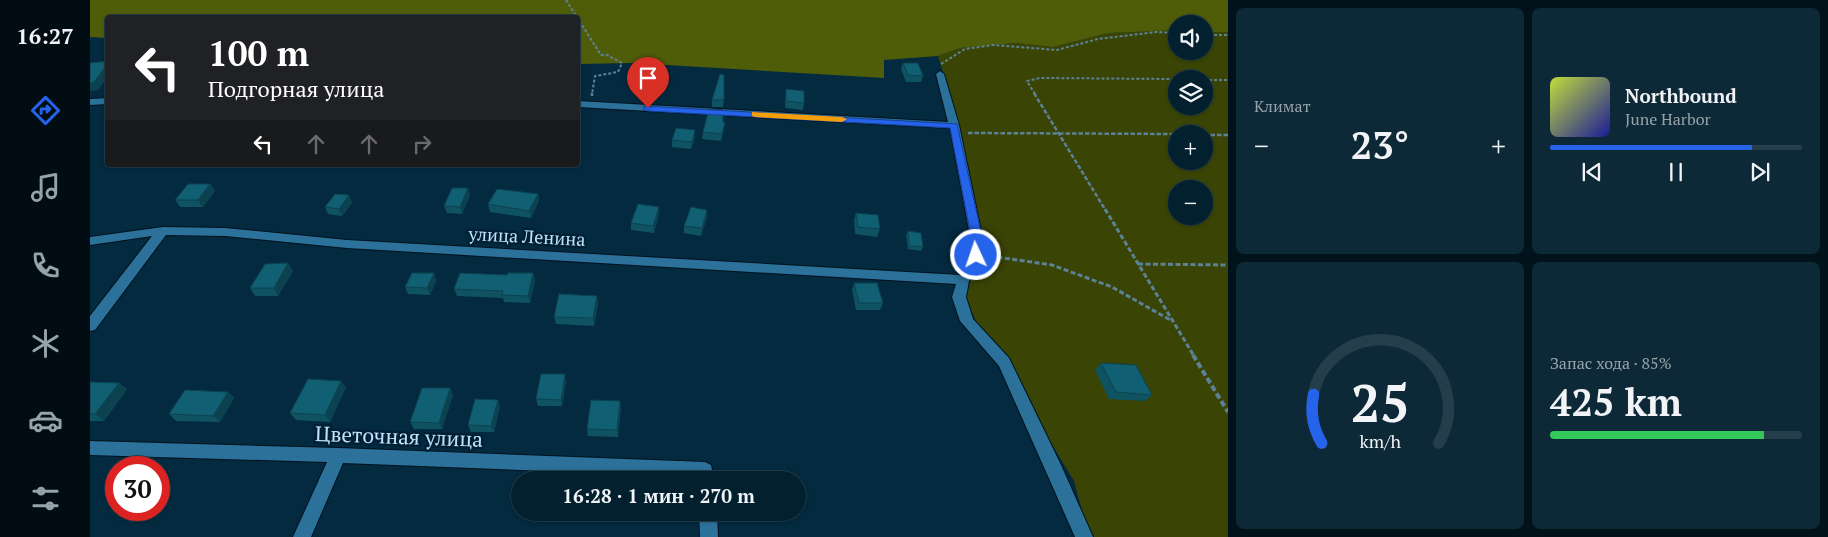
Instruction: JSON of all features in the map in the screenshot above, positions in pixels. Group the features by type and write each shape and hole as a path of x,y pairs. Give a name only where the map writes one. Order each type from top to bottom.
{"street":[{"path":"940,74 954,128 978,241 976,262 963,280 959,297 967,321 1004,362 1056,470 1084,537"},
{"path":"90,102 105,101"},
{"path":"580,104 954,128"},
{"path":"90,326 163,231"},
{"name":"улица Ленина","path":"90,241 163,231 226,232 357,244 963,280"},
{"name":"Цветочная улица","path":"90,448 338,455 632,471"},
{"path":"302,537 338,455"},
{"path":"708,521 709,537"}],"path":[{"path":"566,0 576,15"},
{"path":"580,22 601,54 622,63 618,72 595,76 590,105"},
{"path":"940,74 938,67 965,49 994,45 1057,50 1109,38 1156,32 1168,33"},
{"path":"1213,35 1228,36"},
{"path":"1168,79 1040,78 1026,81 1228,412"},
{"path":"1213,80 1228,80"},
{"path":"954,128 1023,135 1058,133 1168,134"},
{"path":"1213,135 1228,135"},
{"path":"976,255 1052,265 1112,287 1173,322"},
{"path":"1138,264 1228,265"}],"green space":[{"path":"90,0 1228,0 1228,32 1213,32 1213,15 1168,15 1168,30 1108,33 1053,47 1015,43 960,48 938,56 884,60 884,78 633,63 580,64 580,15 105,15 105,38 90,37"},
{"path":"1168,30 1168,60 1213,60 1213,32 1228,32 1228,537 1089,537 1074,481 1045,433 1027,394 1004,354 976,322 966,297 965,286 980,273 987,248 975,205 954,107 938,56 960,48 1015,43 1053,47 1108,33"}],"building":[{"path":"105,61 105,68 93,83 90,83 90,63"},
{"path":"903,63 918,63 923,76 908,75"},
{"path":"720,74 724,75 724,100 712,100"},
{"path":"786,89 804,91 804,103 786,101"},
{"path":"709,109 723,110 723,122 725,122 722,134 703,132"},
{"path":"676,128 695,130 692,142 672,140"},
{"path":"188,184 210,184 198,200 175,200"},
{"path":"452,188 468,188 460,207 444,206"},
{"path":"497,189 538,194 529,211 488,204"},
{"path":"335,194 349,195 339,209 325,207"},
{"path":"638,204 659,207 653,226 631,223"},
{"path":"691,207 707,210 702,228 684,226"},
{"path":"856,213 878,215 880,229 858,227"},
{"path":"908,231 921,233 923,247 909,246"},
{"path":"288,263 274,288 250,288 265,264"},
{"path":"412,273 434,273 427,288 405,287"},
{"path":"460,273 507,275 508,273 533,273 528,296 502,295 503,291 454,289"},
{"path":"854,283 877,283 883,303 859,303"},
{"path":"559,294 597,296 593,318 554,317"},
{"path":"1101,363 1136,365 1152,395 1116,392"},
{"path":"541,374 565,374 561,400 536,399"},
{"path":"308,379 341,381 325,415 290,413"},
{"path":"90,382 119,383 95,414 90,414"},
{"path":"422,388 450,388 439,423 410,422"},
{"path":"185,390 228,392 213,416 169,414"},
{"path":"475,399 498,400 491,426 468,425"},
{"path":"591,400 620,401 617,430 587,429"}],"slow traffic":[{"path":"755,114 842,119"}],"route":[{"path":"648,108 954,126 978,241 976,255"}]}
